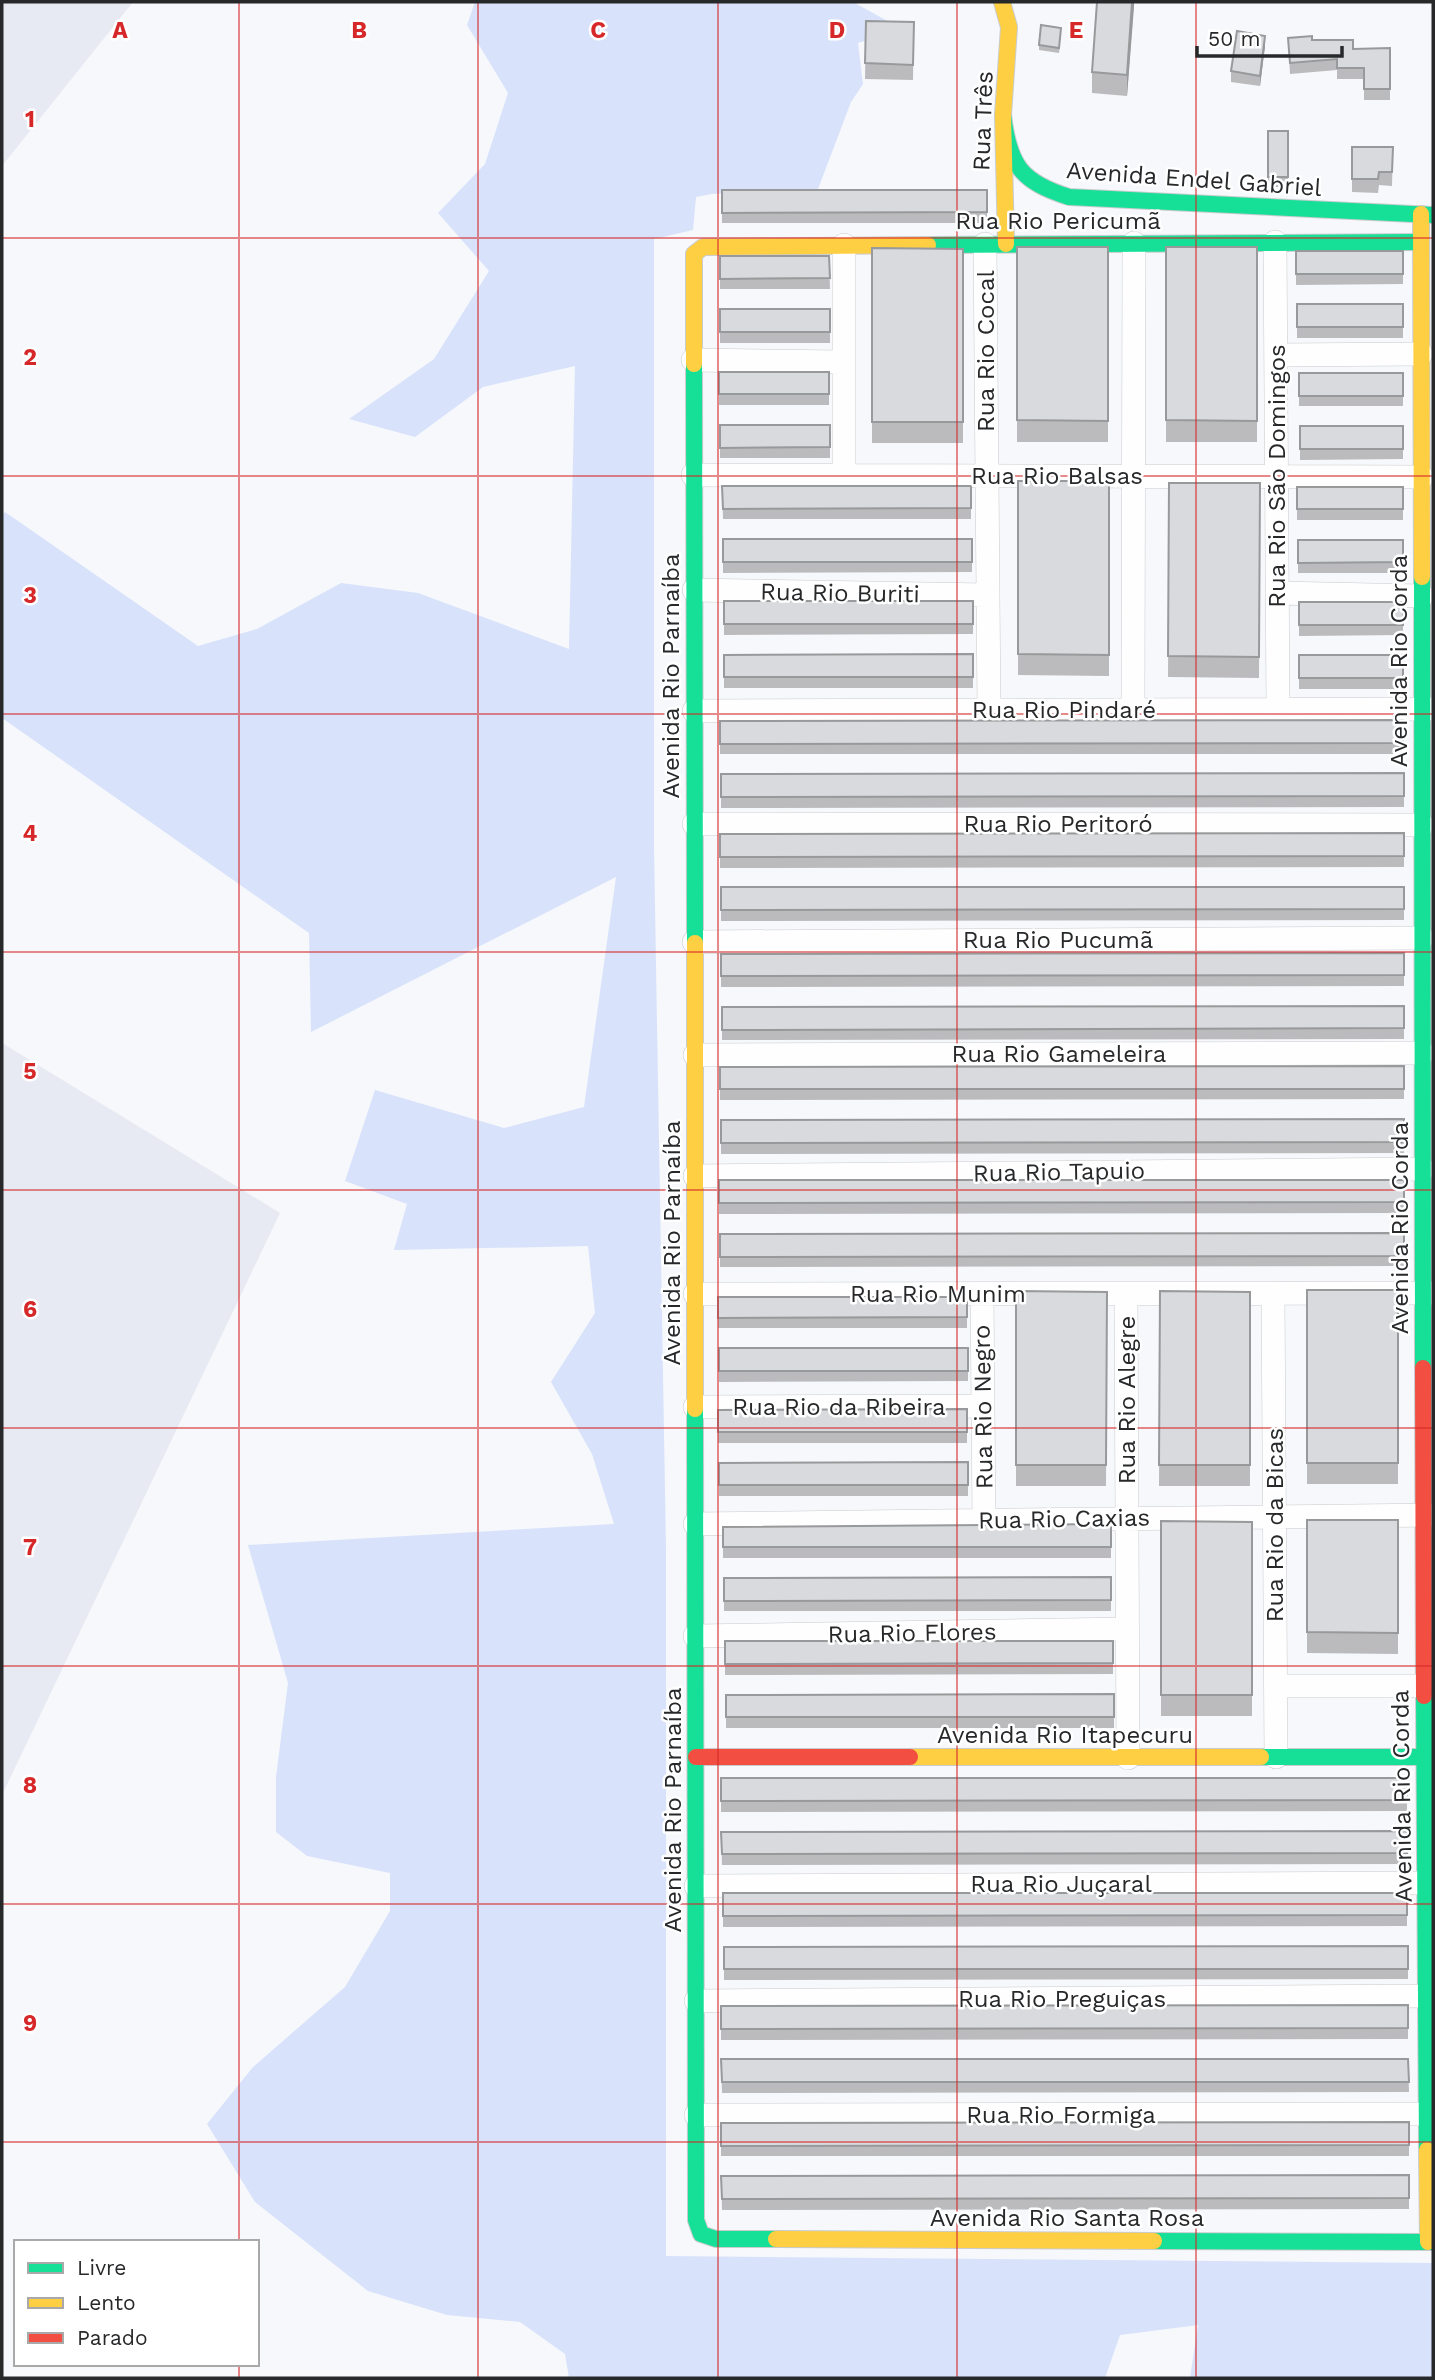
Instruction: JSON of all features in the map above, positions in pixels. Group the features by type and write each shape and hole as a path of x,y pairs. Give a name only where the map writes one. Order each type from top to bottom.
{"street":[{"name":"Rua Três","path":"996,244 1009,50 1009,27 1002,2"},
{"name":"Avenida Endel Gabriel","path":"1003,115 1009,156 1015,167 1034,185 1069,197 1427,215"},
{"name":"Avenida Rio Corda","path":"1427,215 1421,242 1421,354 1422,596 1428,709 1422,825 1422,938 1423,1169 1428,1293 1428,1515 1423,1686 1429,1757 1426,2114 1430,2242"},
{"name":"Rua Rio São Domingos","path":"1275,242 1278,709"},
{"name":"Rua Rio Pericumã","path":"696,251 703,247 1421,242"},
{"path":"1133,710 1134,243"},
{"name":"Rua Rio Cocal","path":"989,710 986,476 996,244"},
{"path":"844,246 844,476"},
{"name":"Avenida Rio Parnaíba","path":"696,251 693,257 696,2220 701,2234"},
{"path":"1276,355 1421,354"},
{"path":"693,360 842,362"},
{"name":"Rua Rio Balsas","path":"693,475 1422,477"},
{"name":"Rua Rio Buriti","path":"694,590 987,595"},
{"path":"1277,593 1422,596"},
{"name":"Rua Rio Pindaré","path":"694,711 1428,709"},
{"name":"Rua Rio Peritoró","path":"694,824 1422,825"},
{"name":"Rua Rio Pucumã","path":"694,942 1422,938"},
{"name":"Rua Rio Gameleira","path":"695,1055 1423,1053"},
{"name":"Rua Rio Tapuio","path":"695,1176 1423,1169"},
{"name":"Rua Rio da Bicas","path":"1273,1293 1276,1758"},
{"name":"Rua Rio Munim","path":"695,1294 1428,1293"},
{"name":"Rua Rio Negro","path":"982,1294 984,1520"},
{"name":"Rua Rio Alegre","path":"1126,1294 1128,1758"},
{"name":"Rua Rio da Ribeira","path":"695,1407 982,1406"},
{"name":"Rua Rio Caxias","path":"695,1524 1428,1515"},
{"name":"Rua Rio Flores","path":"695,1636 1128,1629"},
{"path":"1276,1686 1423,1686"},
{"name":"Avenida Rio Itapecuru","path":"696,1757 1429,1757"},
{"name":"Rua Rio Juçaral","path":"696,1886 1426,1883"},
{"name":"Rua Rio Preguiças","path":"696,2001 1427,1996"},
{"name":"Rua Rio Formiga","path":"696,2115 1426,2114"},
{"name":"Avenida Rio Santa Rosa","path":"701,2234 716,2239 1430,2242"}],"shaded area":[{"path":"2,2 133,2 2,166"},
{"path":"475,2 853,2 902,29 858,43 863,84 851,102 818,189 696,197 693,230 654,239 654,848 666,1550 666,2256 1433,2263 1433,2378 1190,2378 1198,2325 1120,2335 1105,2378 569,2378 565,2354 520,2322 447,2315 368,2291 255,2202 207,2124 253,2067 345,1987 390,1911 390,1873 307,1856 276,1832 276,1777 288,1683 248,1545 614,1524 592,1454 551,1382 595,1313 588,1246 394,1250 407,1204 345,1181 375,1090 504,1128 584,1107 616,877 311,1032 309,933 2,718 2,515 5,512 198,646 257,629 341,583 418,593 569,649 575,366 483,387 415,437 349,419 434,359 489,271 438,213 485,164 508,93 467,25"},
{"path":"2,1043 280,1213 2,1795"}],"building":[{"path":"1097,2 1132,2 1127,75 1092,72"},
{"path":"866,21 914,22 913,65 865,63"},
{"path":"1041,25 1061,28 1059,48 1039,45"},
{"path":"1237,31 1265,36 1260,76 1231,71"},
{"path":"1312,36 1312,40 1353,40 1353,49 1390,48 1390,89 1364,89 1364,68 1337,68 1337,59 1290,63 1288,38"},
{"path":"1268,131 1288,131 1288,177 1268,177"},
{"path":"1352,147 1393,147 1392,172 1379,172 1378,179 1352,179"},
{"path":"722,190 987,190 987,212 722,213"},
{"path":"1017,247 1108,247 1108,421 1017,420"},
{"path":"1166,247 1257,247 1257,421 1166,420"},
{"path":"872,248 963,249 963,422 872,422"},
{"path":"1296,251 1403,251 1403,274 1296,274"},
{"path":"720,256 829,256 830,278 720,279"},
{"path":"1297,304 1403,304 1403,327 1297,327"},
{"path":"720,309 830,309 830,332 720,332"},
{"path":"719,372 829,372 829,394 719,394"},
{"path":"1299,373 1403,373 1403,396 1299,396"},
{"path":"720,425 830,425 830,447 720,448"},
{"path":"1300,426 1403,426 1403,449 1300,449"},
{"path":"1018,481 1109,481 1109,655 1018,654"},
{"path":"1169,483 1260,483 1259,657 1168,656"},
{"path":"722,486 971,486 971,508 723,509"},
{"path":"1297,487 1403,487 1403,509 1297,509"},
{"path":"723,539 972,539 972,562 723,562"},
{"path":"1298,540 1403,540 1403,562 1298,563"},
{"path":"724,601 973,601 973,624 724,624"},
{"path":"1299,602 1403,602 1403,625 1299,625"},
{"path":"973,654 973,677 724,677 724,655"},
{"path":"1299,655 1403,655 1403,678 1299,678"},
{"path":"1403,720 1403,743 720,744 720,721"},
{"path":"1404,773 1404,796 721,797 721,774"},
{"path":"1404,833 1404,856 720,857 720,834"},
{"path":"721,887 1404,887 1404,909 721,910"},
{"path":"1404,953 1404,975 721,976 721,954"},
{"path":"1404,1006 1404,1028 722,1030 722,1007"},
{"path":"1404,1066 1404,1089 720,1089 720,1067"},
{"path":"1404,1119 1404,1142 721,1143 721,1120"},
{"path":"719,1180 1404,1180 1404,1202 719,1203"},
{"path":"1404,1233 1404,1256 720,1257 720,1234"},
{"path":"1307,1290 1398,1290 1398,1463 1307,1463"},
{"path":"1016,1291 1107,1292 1106,1465 1016,1465"},
{"path":"1160,1291 1250,1292 1250,1465 1159,1465"},
{"path":"718,1297 967,1297 967,1317 718,1318"},
{"path":"719,1348 968,1348 968,1371 719,1371"},
{"path":"967,1409 967,1432 718,1432 718,1410"},
{"path":"968,1462 968,1485 719,1485 719,1463"},
{"path":"1307,1520 1398,1520 1398,1633 1307,1632"},
{"path":"1161,1521 1252,1522 1252,1695 1161,1695"},
{"path":"1111,1524 1111,1547 723,1547 723,1527"},
{"path":"1111,1577 1111,1600 724,1601 724,1578"},
{"path":"725,1641 1113,1641 1113,1663 725,1664"},
{"path":"1114,1694 1114,1717 726,1717 726,1695"},
{"path":"721,1778 1407,1778 1407,1800 721,1801"},
{"path":"1407,1831 1407,1853 722,1854 721,1832"},
{"path":"723,1893 1407,1893 1407,1915 723,1916"},
{"path":"1408,1946 1408,1969 724,1969 724,1947"},
{"path":"1408,2005 1408,2028 721,2029 721,2006"},
{"path":"721,2059 1408,2059 1409,2082 722,2082"},
{"path":"1409,2122 1409,2145 721,2146 721,2123"},
{"path":"1409,2175 1409,2198 722,2199 721,2176"}],"traffic: fast":[{"path":"1003,115 1009,147 1020,169 1039,185 1069,197 1433,215"},
{"path":"928,245 1421,242"},
{"path":"694,364 695,943"},
{"path":"1422,577 1423,1368"},
{"path":"695,1409 696,2220 701,2234 716,2239 776,2239"},
{"path":"1424,1696 1427,2150"},
{"path":"1261,1757 1433,1757"},
{"path":"1154,2241 1433,2242"}],"traffic: slow":[{"path":"1002,2 1009,27 1003,115 1006,244"},
{"path":"1421,214 1422,577"},
{"path":"694,364 694,254 703,247 928,245"},
{"path":"695,943 695,1409"},
{"path":"910,1757 1261,1757"},
{"path":"1427,2150 1428,2242"},
{"path":"776,2239 1154,2241"}],"traffic: jam":[{"path":"1423,1368 1424,1696"},
{"path":"696,1757 910,1757"}]}
